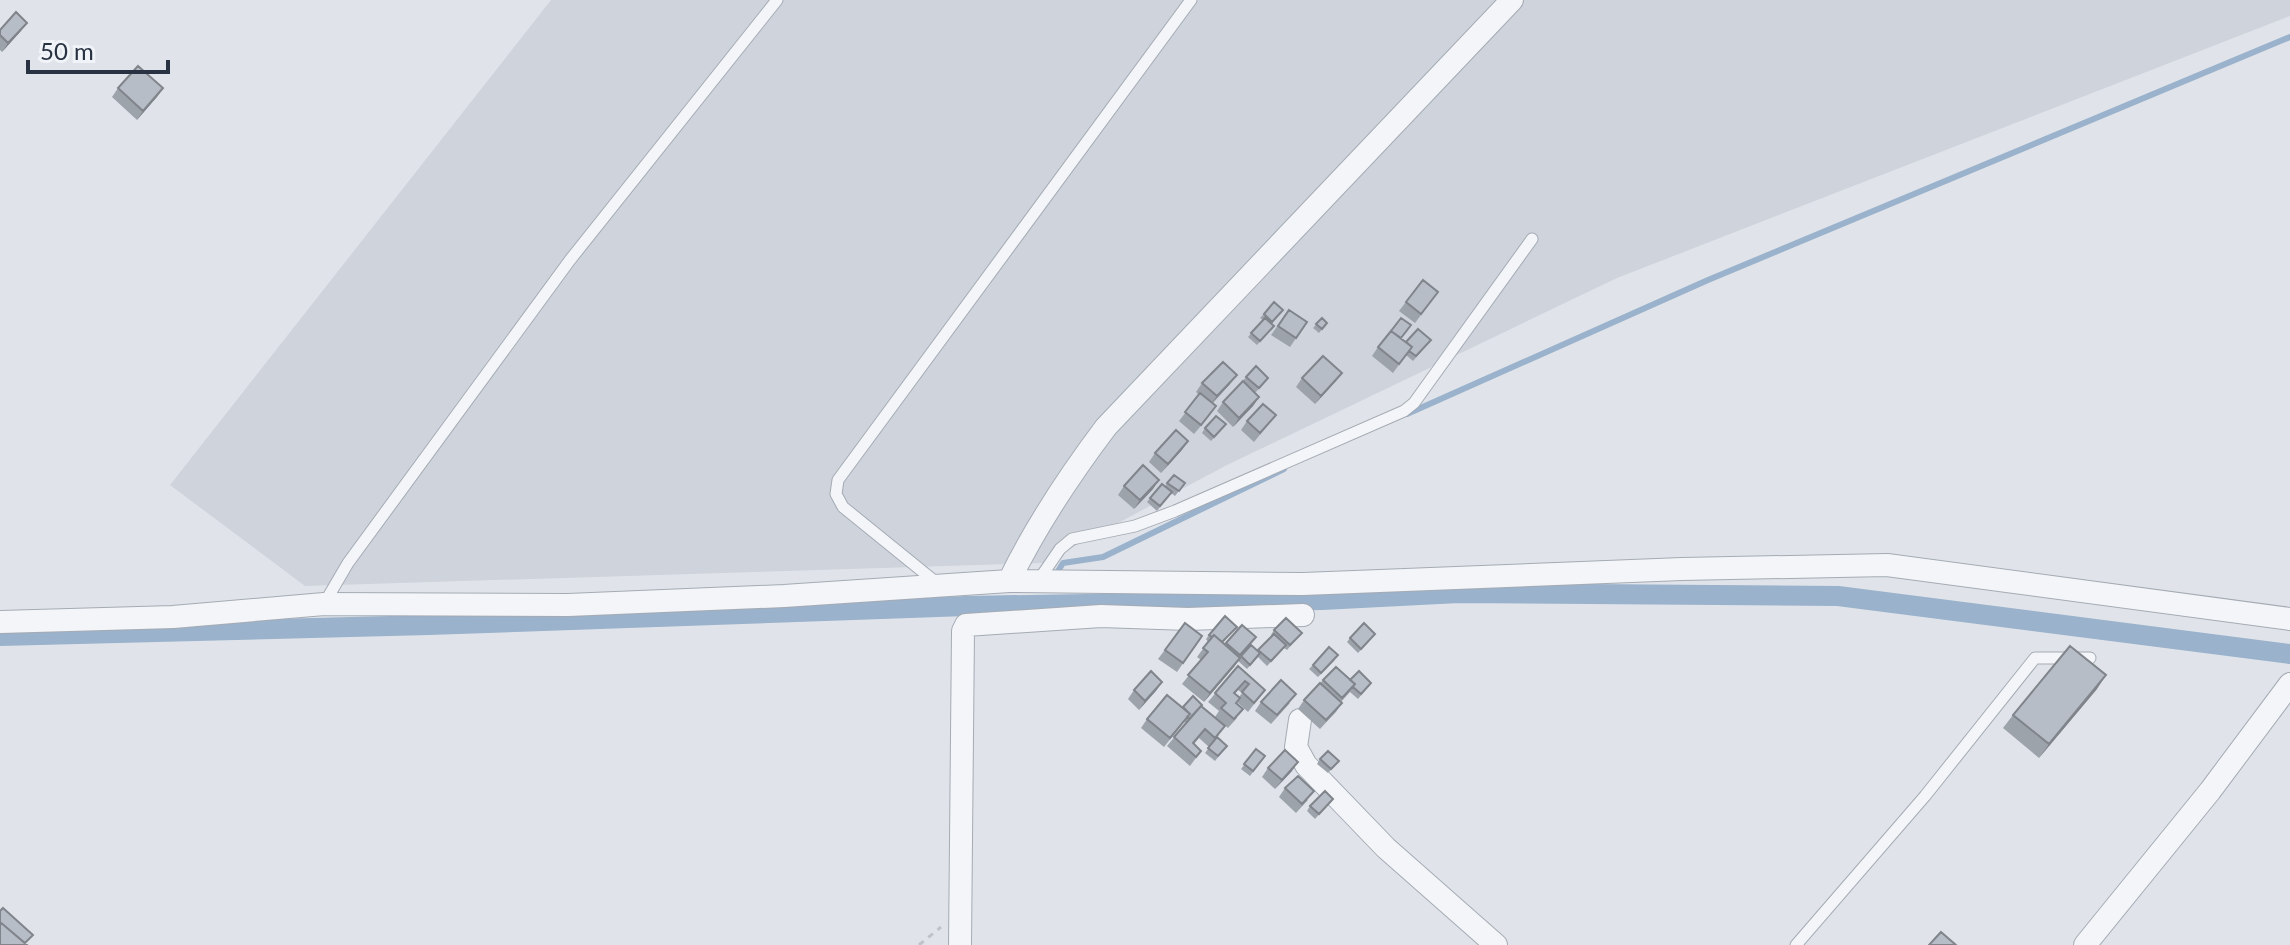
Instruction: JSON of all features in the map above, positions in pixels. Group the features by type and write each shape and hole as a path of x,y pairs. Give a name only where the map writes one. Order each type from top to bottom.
{"street":[{"path":"1009,581 1031,536 1106,427 1512,0"},
{"path":"0,622 173,617 324,604 568,605 1009,581 1349,583 1682,569 1887,565 2290,619"},
{"path":"1101,583 1101,616"},
{"path":"960,945 964,627 969,624 1101,616 1188,619 1303,615"},
{"path":"2085,945 2210,791 2290,684"},
{"path":"1300,720 1296,747 1306,765 1386,848 1496,945"}],"lane":[{"path":"324,604 348,563 570,260 777,0"},
{"path":"942,587 843,507 836,494 838,480 1191,0"},
{"path":"1037,582 1060,549 1072,539 1148,521 1235,487 1404,411 1414,403 1532,239"},
{"path":"1796,945 1925,796 2035,658 2090,658"}],"shaded area":[{"path":"551,0 2290,0 2290,16 1617,278 1227,465 1043,563 305,586 170,485"}],"building":[{"path":"16,12 27,23 8,43 0,35 0,30"},
{"path":"138,66 163,88 143,111 118,88"},
{"path":"1423,280 1438,292 1421,314 1406,302"},
{"path":"1274,302 1283,310 1272,322 1264,314"},
{"path":"1289,310 1307,322 1296,338 1278,326"},
{"path":"1265,318 1274,326 1260,341 1251,333"},
{"path":"1322,318 1327,323 1322,329 1316,324"},
{"path":"1401,318 1411,325 1401,338 1391,331"},
{"path":"1418,329 1431,340 1416,356 1409,351 1412,347 1406,342"},
{"path":"1391,331 1412,347 1399,364 1378,347"},
{"path":"1323,356 1342,373 1321,396 1302,378"},
{"path":"1223,362 1237,375 1217,396 1202,383"},
{"path":"1256,366 1268,378 1259,388 1246,377"},
{"path":"1243,381 1259,397 1239,418 1223,402"},
{"path":"1200,393 1216,406 1201,425 1185,412"},
{"path":"1263,404 1276,415 1260,433 1247,421"},
{"path":"1216,416 1226,424 1214,437 1205,428"},
{"path":"1176,430 1188,441 1168,464 1155,453"},
{"path":"1143,465 1159,480 1140,500 1124,486"},
{"path":"1174,475 1185,483 1179,491 1167,483"},
{"path":"1162,484 1172,492 1160,506 1150,498"},
{"path":"1225,616 1237,627 1222,642 1209,635"},
{"path":"1286,618 1302,633 1290,645 1274,630"},
{"path":"1185,623 1202,636 1183,663 1165,650"},
{"path":"1364,623 1375,634 1361,649 1350,638"},
{"path":"1242,625 1256,637 1240,655 1226,643"},
{"path":"1274,634 1286,645 1271,661 1258,650"},
{"path":"1214,635 1240,658 1210,693 1188,675 1208,652 1203,648"},
{"path":"1251,645 1260,653 1250,665 1241,656"},
{"path":"2070,646 2106,675 2049,744 2013,715"},
{"path":"1329,647 1338,655 1321,673 1313,665"},
{"path":"1238,666 1265,690 1254,703 1242,692 1249,684 1245,681 1234,693 1240,698 1236,703 1243,709 1234,719 1221,708 1226,703 1215,693"},
{"path":"1336,667 1355,684 1342,698 1323,680"},
{"path":"1151,671 1162,682 1145,701 1134,690"},
{"path":"1359,671 1371,683 1361,694 1350,680"},
{"path":"1281,680 1296,694 1277,715 1261,702"},
{"path":"1320,683 1342,703 1326,720 1304,700"},
{"path":"1167,695 1190,714 1170,738 1147,719"},
{"path":"1193,696 1202,705 1189,719 1190,714 1183,707"},
{"path":"1201,706 1225,726 1215,738 1205,729 1193,743 1201,751 1196,757 1174,737"},
{"path":"1217,737 1227,746 1218,756 1208,748"},
{"path":"1256,749 1265,756 1253,771 1244,764"},
{"path":"1285,750 1298,762 1282,780 1268,768"},
{"path":"1328,751 1339,761 1331,769 1320,759"},
{"path":"1298,776 1314,791 1302,804 1285,788"},
{"path":"1325,791 1333,799 1319,814 1310,806"},
{"path":"3,908 33,935 25,943 0,922"},
{"path":"0,922 27,945 0,945"},
{"path":"1941,932 1956,945 1929,945"}],"waterway":[{"path":"1407,414 1708,280 2290,37"},
{"path":"1058,571 1063,563 1103,557 1284,469"},
{"path":"0,636 966,606 1322,600 1459,593 1838,596 2290,654"}]}
